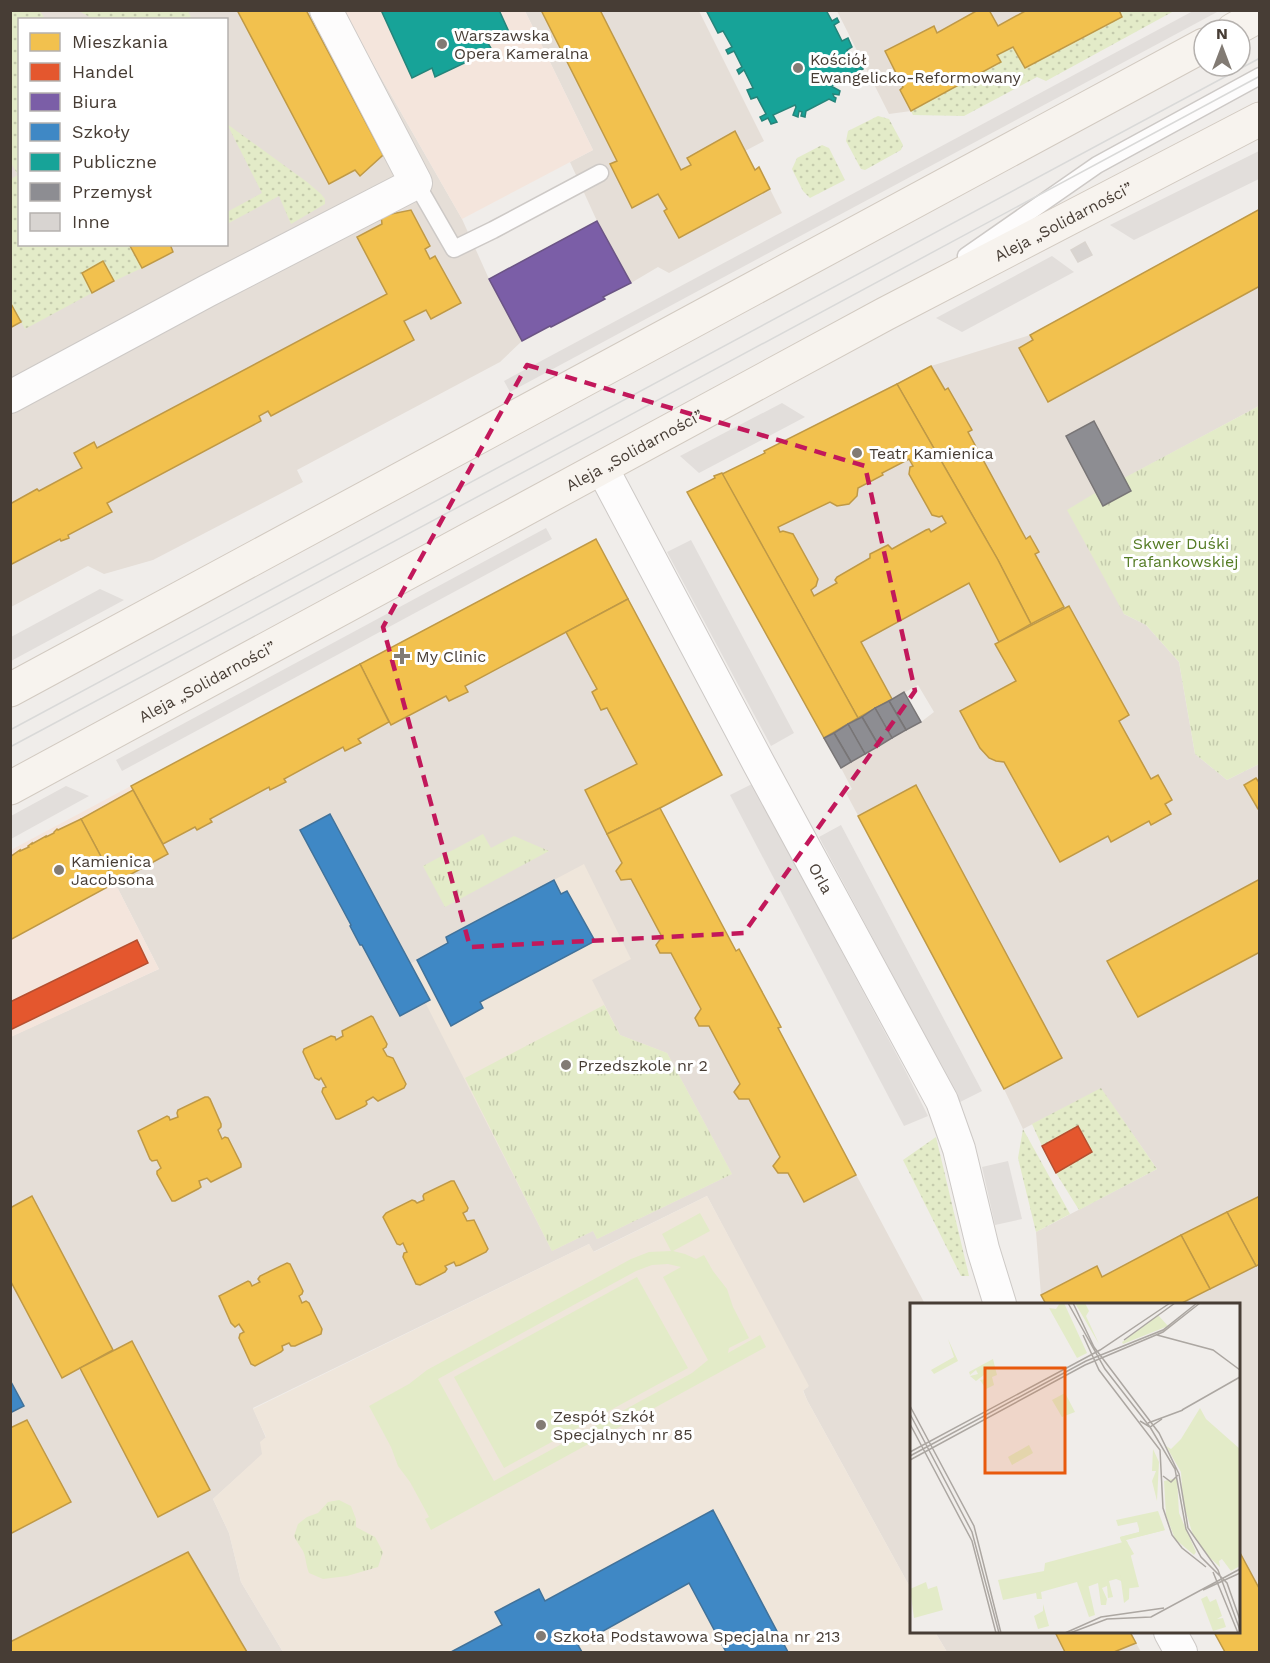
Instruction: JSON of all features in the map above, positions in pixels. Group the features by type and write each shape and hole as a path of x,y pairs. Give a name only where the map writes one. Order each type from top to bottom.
{"main road":[{"path":"10,690 1192,51"},
{"name":"Aleja „Solidarności”","path":"10,788 885,314 1260,119"}],"street":[{"path":"10,398 207,291 416,183 326,10"},
{"name":"Orla","path":"602,468 764,774 942,1101 959,1149 983,1249 999,1303"},
{"path":"1171,1633 1181,1653"}],"lane":[{"path":"885,314 1097,165 1260,76"},
{"path":"416,183 454,249 600,173"}],"highlighted area":[{"path":"527,365 865,466 915,691 744,933 470,947 383,627"}],"shaded area":[{"path":"1119,10 1122,17 1025,68 1013,47 1001,62 911,111 889,114 837,11"},
{"path":"11,11 343,11 462,219 489,279 522,341 500,362 297,470 303,482 153,560 104,574 88,566 11,607"},
{"path":"343,11 525,11 593,150 462,219"},
{"path":"525,11 699,11 764,141 745,151 755,169 759,167 782,213 669,273 658,267 631,283 597,221 570,162 593,150"},
{"path":"1193,11 1219,11 1206,18 1192,18 1192,26 510,392 504,381"},
{"path":"1259,151 1259,179 1134,240 1110,225"},
{"path":"1259,209 1259,406 1125,478 1131,491 1103,506 1096,493 1124,614 1146,625 1179,662 1195,754 1227,780 1259,764 1259,1652 1225,1652 1215,1633 1240,1633 1240,1303 1045,1303 1041,1295 1036,1232 1157,1169 1101,1089 1023,1129 1004,1089 846,793 852,789 841,768 921,722 934,712 918,685 824,738 687,492 715,478 714,476 723,474 931,366 1030,335"},
{"path":"1052,256 1074,272 962,332 936,318"},
{"path":"782,403 805,417 699,473 680,456"},
{"path":"546,528 552,539 122,771 116,760"},
{"path":"596,539 722,775 660,809 736,951 739,949 781,1027 778,1028 924,1303 910,1303 910,1587 807,1400 803,1390 808,1387 707,1196 593,1252 589,1244 253,1408 266,1438 263,1454 213,1499 229,1533 241,1582 283,1652 11,1652 10,1037 159,969 115,883 153,828 131,786"},
{"path":"691,540 794,733 771,746 667,552"},
{"path":"100,589 124,600 11,661 11,637"},
{"path":"752,784 928,1116 904,1126 730,795"},
{"path":"66,786 89,796 11,839 11,816"},
{"path":"131,786 168,854 115,883 159,969 11,1037 11,850"},
{"path":"841,825 982,1091 960,1102 819,837"},
{"name":"Przedszkole nr 2","path":"584,864 631,959 592,980 620,1035 667,1053 732,1174 597,1239 593,1231 552,1251 426,1004 430,1000 410,964 448,943 446,937"},
{"path":"1008,1161 1022,1219 995,1225 982,1167"},
{"name":"Zespół Szkół Specjalnych nr 85","path":"707,1196 809,1386 803,1391 807,1400 910,1587 910,1633 936,1633 947,1652 283,1652 241,1582 229,1533 213,1499 262,1454 260,1442 266,1437 253,1409 589,1244 594,1252"},
{"path":"936,1633 1131,1633 1141,1652 947,1652"}],"green space":[{"path":"1135,10 1174,11 1046,81 1037,77 964,116 913,115 911,111 1000,62 997,55 1013,47 1025,68 1121,17 1119,11 1132,12"},
{"path":"10,11 40,11 44,18 18,18 18,175 10,161"},
{"path":"79,11 188,11 192,18 91,18"},
{"path":"878,116 889,119 903,145 901,150 865,170 861,169 846,141 848,131"},
{"path":"228,125 307,182 321,194 325,199 325,204 291,224 279,196 228,223 228,211 262,193"},
{"path":"822,145 829,148 845,180 810,198 803,191 792,169 797,158"},
{"path":"18,175 18,246 130,246 142,268 114,281 103,261 82,273 92,293 25,329 10,302 11,179"},
{"name":"Skwer Duśki Trafankowskiej","path":"1259,406 1259,764 1227,780 1195,754 1179,662 1146,625 1124,614 1067,510 1095,493 1103,506 1131,491 1124,478"},
{"path":"483,834 491,848 514,836 549,851 445,907 423,866"},
{"path":"604,1005 620,1035 667,1053 732,1174 597,1239 593,1231 552,1251 465,1078"},
{"path":"1101,1088 1157,1169 1079,1210 1056,1173 1092,1152 1078,1126 1042,1146 1032,1124"},
{"path":"1023,1129 1070,1214 1036,1232 1018,1158"},
{"path":"936,1137 969,1276 961,1276 903,1160"},
{"path":"700,1213 710,1231 673,1251 696,1259 704,1255 727,1289 733,1307 749,1338 729,1348 728,1353 760,1335 766,1347 431,1530 425,1519 429,1517 410,1482 398,1466 391,1447 369,1406 409,1384 427,1370 631,1259 649,1252 671,1251 662,1234","holes":["668,1264 681,1267 663,1277 708,1360 692,1373 494,1481 438,1379 636,1271 652,1265"]},
{"path":"637,1277 688,1368 504,1468 454,1377"},
{"path":"339,1500 351,1506 356,1519 356,1527 375,1537 383,1552 378,1567 347,1576 323,1579 309,1573 304,1553 294,1536 298,1524 318,1513 328,1502"}],"building: Mieszkania":[{"path":"237,10 306,10 383,155 360,176 355,170 329,184"},
{"path":"541,10 600,10 681,170 691,165 687,158 735,131 755,170 759,167 770,189 679,238 664,211 667,209 658,194 632,208 610,164 617,161"},
{"path":"978,10 989,10 998,26 1027,10 1119,10 1122,17 1025,68 1013,47 997,55 1001,62 911,111 900,90 903,87 885,51 934,26 937,33"},
{"path":"1260,209 1260,286 1048,402 1019,348 1033,340 1030,335"},
{"path":"411,210 430,246 425,249 430,259 435,256 461,303 431,319 426,310 404,321 414,340 271,416 268,411 259,416 261,421 107,503 112,512 68,535 69,538 61,541 60,539 10,565 10,504 82,468 74,453 94,442 97,448 387,294 357,237 382,224 381,216"},
{"path":"130,246 171,246 173,252 142,268"},
{"path":"103,261 114,281 92,293 82,273"},
{"path":"10,302 21,322 10,328"},
{"path":"931,366 945,390 948,388 972,430 968,432 1026,539 1030,536 1039,552 1035,554 1064,607 1031,624 998,560 897,384"},
{"path":"897,384 998,560 1031,624 999,642 969,583 861,642 892,699 858,718 722,474 765,453 764,451","holes":["909,459 913,466 910,467 909,474 932,515 942,516 946,523 931,532 929,529 926,530 892,549 888,545 870,554 870,558 837,577 835,580 837,583 814,596 811,590 816,586 818,579 793,534 780,532 778,527 830,502 837,506 849,504 857,496 858,488 883,475 882,473"]},
{"path":"722,473 858,718 824,738 687,492"},
{"path":"596,539 628,599 465,686 468,692 449,701 446,696 391,725 360,664"},
{"path":"628,599 722,775 607,834 585,790 637,764 607,708 601,710 592,692 597,689 566,632"},
{"path":"1069,606 1129,715 1119,721 1151,779 1158,775 1172,800 1165,804 1171,814 1151,825 1149,821 1111,842 1108,836 1060,862 1004,762 989,758 980,748 960,711 1016,681 995,644"},
{"path":"360,664 389,722 358,739 361,743 345,751 343,747 284,779 286,782 270,790 269,787 210,819 212,822 197,830 195,827 163,844 131,786"},
{"path":"1256,778 1260,784 1260,809 1244,785"},
{"path":"916,785 1062,1058 1004,1089 858,816"},
{"path":"133,790 168,854 115,883 81,819"},
{"path":"660,808 736,951 739,949 781,1027 778,1028 856,1175 804,1202 788,1173 778,1173 773,1166 780,1157 749,1099 739,1099 734,1092 740,1084 709,1026 699,1026 695,1018 701,1009 671,953 660,953 656,945 662,937 631,879 621,880 616,871 622,863 607,834"},
{"name":"Kamienica Jacobsona","path":"81,819 115,883 10,940 10,857 54,833 57,829"},
{"path":"1260,879 1260,952 1138,1017 1107,961"},
{"path":"371,1016 387,1044 383,1049 387,1056 393,1058 406,1084 404,1088 378,1101 373,1097 366,1101 365,1106 336,1119 322,1092 326,1087 321,1078 319,1080 315,1078 303,1052 304,1049 331,1036 336,1040 343,1036 342,1031"},
{"path":"205,1097 210,1099 221,1124 218,1130 222,1139 228,1138 241,1167 211,1182 207,1178 199,1181 201,1187 172,1201 157,1174 161,1168 157,1160 150,1159 138,1131 167,1116 170,1120 178,1117 178,1110"},
{"path":"454,1181 468,1208 463,1213 467,1221 474,1220 488,1249 460,1265 456,1266 454,1262 445,1266 447,1269 445,1272 420,1285 416,1284 403,1257 407,1252 403,1243 397,1244 383,1217 386,1213 412,1200 417,1203 424,1200 424,1194"},
{"path":"32,1196 113,1350 62,1378 10,1280 10,1208"},
{"path":"1260,1196 1260,1264 1256,1266 1227,1212"},
{"path":"1227,1212 1256,1266 1210,1289 1181,1235"},
{"path":"1181,1235 1210,1289 1182,1303 1045,1303 1041,1295 1097,1266 1102,1277"},
{"path":"287,1263 290,1264 303,1291 299,1296 302,1303 306,1301 309,1303 322,1329 321,1334 295,1346 289,1343 282,1346 281,1352 255,1366 251,1364 239,1338 244,1332 239,1324 235,1327 231,1323 219,1296 248,1281 252,1286 260,1282 258,1279 260,1276"},
{"path":"132,1341 210,1490 158,1517 80,1368"},
{"path":"27,1420 71,1502 10,1534 10,1428"},
{"path":"188,1552 247,1652 10,1652 10,1642"},
{"path":"1240,1553 1260,1590 1260,1652 1225,1652 1215,1633 1240,1633"},
{"path":"1056,1633 1131,1633 1136,1643 1114,1652 1065,1652"}],"building: Handel":[{"path":"137,940 148,963 10,1030 10,1002"},
{"path":"1078,1126 1092,1152 1056,1173 1042,1146"}],"building: Biura":[{"path":"597,221 631,283 603,297 605,299 522,341 489,279"}],"building: Szkoły":[{"path":"330,814 430,1000 400,1016 300,830"},
{"path":"554,880 561,894 567,891 595,941 480,1002 483,1008 451,1026 417,960 448,943 446,937"},
{"path":"10,1380 24,1406 10,1413"},
{"path":"713,1510 788,1652 726,1652 689,1583 578,1645 582,1652 451,1652 502,1625 495,1612 539,1589 545,1601"}],"building: Publiczne":[{"name":"Warszawska Opera Kameralna","path":"381,10 499,10 509,32 488,43 492,50 435,77 432,68 412,78"},
{"name":"Kościół Ewangelicko-Reformowany","path":"706,10 826,10 832,21 837,18 839,22 834,25 842,41 848,38 852,47 847,50 856,69 861,66 863,69 857,72 860,79 855,81 852,75 831,86 840,91 839,95 833,94 836,98 835,102 829,99 806,111 805,117 801,116 802,112 799,111 798,117 793,115 795,105 773,115 777,122 771,124 768,118 762,121 760,117 766,114 757,97 751,99 747,90 753,88 744,70 739,74 737,70 742,67 734,51 728,54 726,50 732,47 723,31 718,33"}],"building: Przemysł":[{"path":"1094,421 1131,491 1103,506 1066,436"},
{"path":"904,692 921,722 906,730 889,701"},
{"path":"889,701 906,730 892,738 875,708"},
{"path":"875,708 892,738 879,746 862,717"},
{"path":"862,717 879,746 865,754 848,724"},
{"path":"848,724 865,754 851,762 834,733"},
{"path":"834,733 851,762 841,768 824,738"}],"building: Inne":[{"path":"1085,242 1092,255 1078,262 1071,250"}],"tram line":[{"path":"10,730 1260,58"},
{"path":"10,747 1260,76"}],"place":[{"name":"Warszawska Opera Kameralna","path":"442,44"},
{"name":"Kościół Ewangelicko-Reformowany","path":"798,68"},
{"name":"Teatr Kamienica","path":"857,453"},
{"name":"My Clinic","path":"402,656"},
{"name":"Kamienica Jacobsona","path":"59,870"},
{"name":"Przedszkole nr 2","path":"566,1065"},
{"name":"Zespół Szkół Specjalnych nr 85","path":"541,1425"},
{"name":"Szkoła Podstawowa Specjalna nr 213","path":"541,1636"}]}
